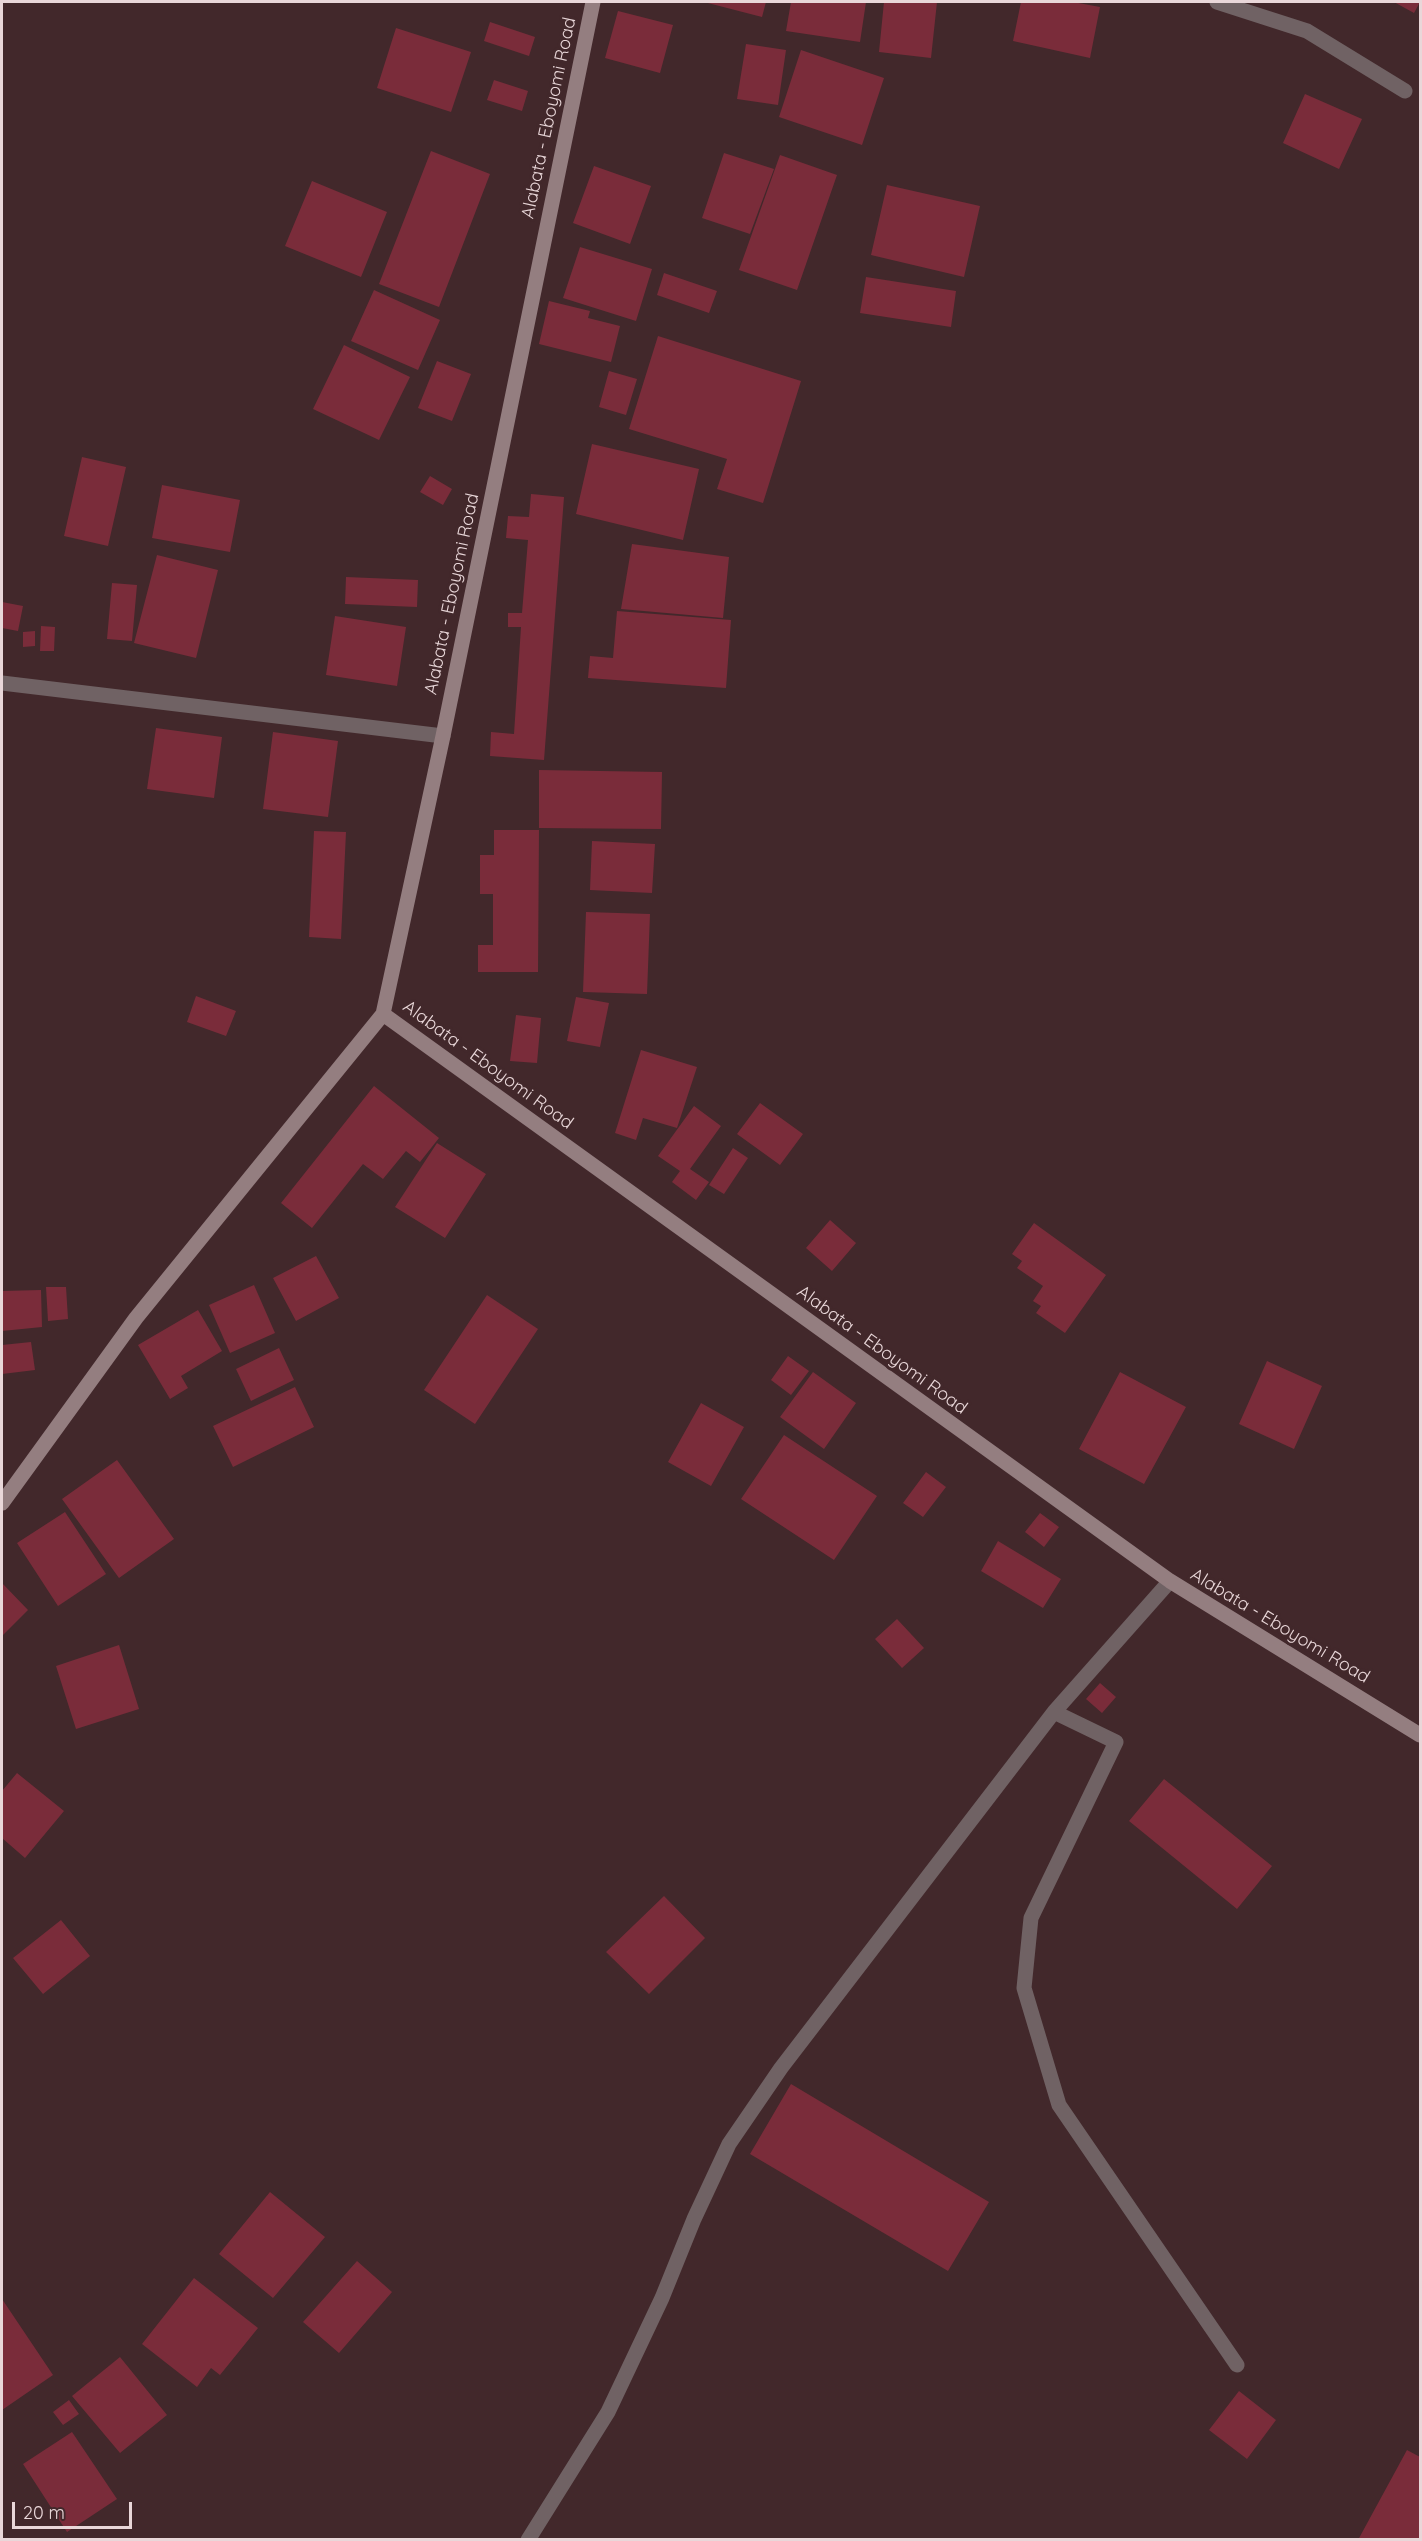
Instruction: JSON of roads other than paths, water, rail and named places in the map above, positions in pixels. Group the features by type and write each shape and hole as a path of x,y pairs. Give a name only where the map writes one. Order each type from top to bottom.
{"main road":[{"name":"Alabata - Eboyomi Road","path":"593,2 443,736 383,1014 1170,1581 1420,1735"},
{"path":"2,1503 136,1318 383,1014"}],"street":[{"path":"1217,2 1307,31 1405,91"},
{"path":"2,683 443,736"},
{"path":"528,2540 608,2412 662,2298 729,2144 781,2068 1054,1712 1170,1581"},
{"path":"1054,1712 1116,1742 1031,1918 1024,1988 1059,2105 1237,2365"}]}
